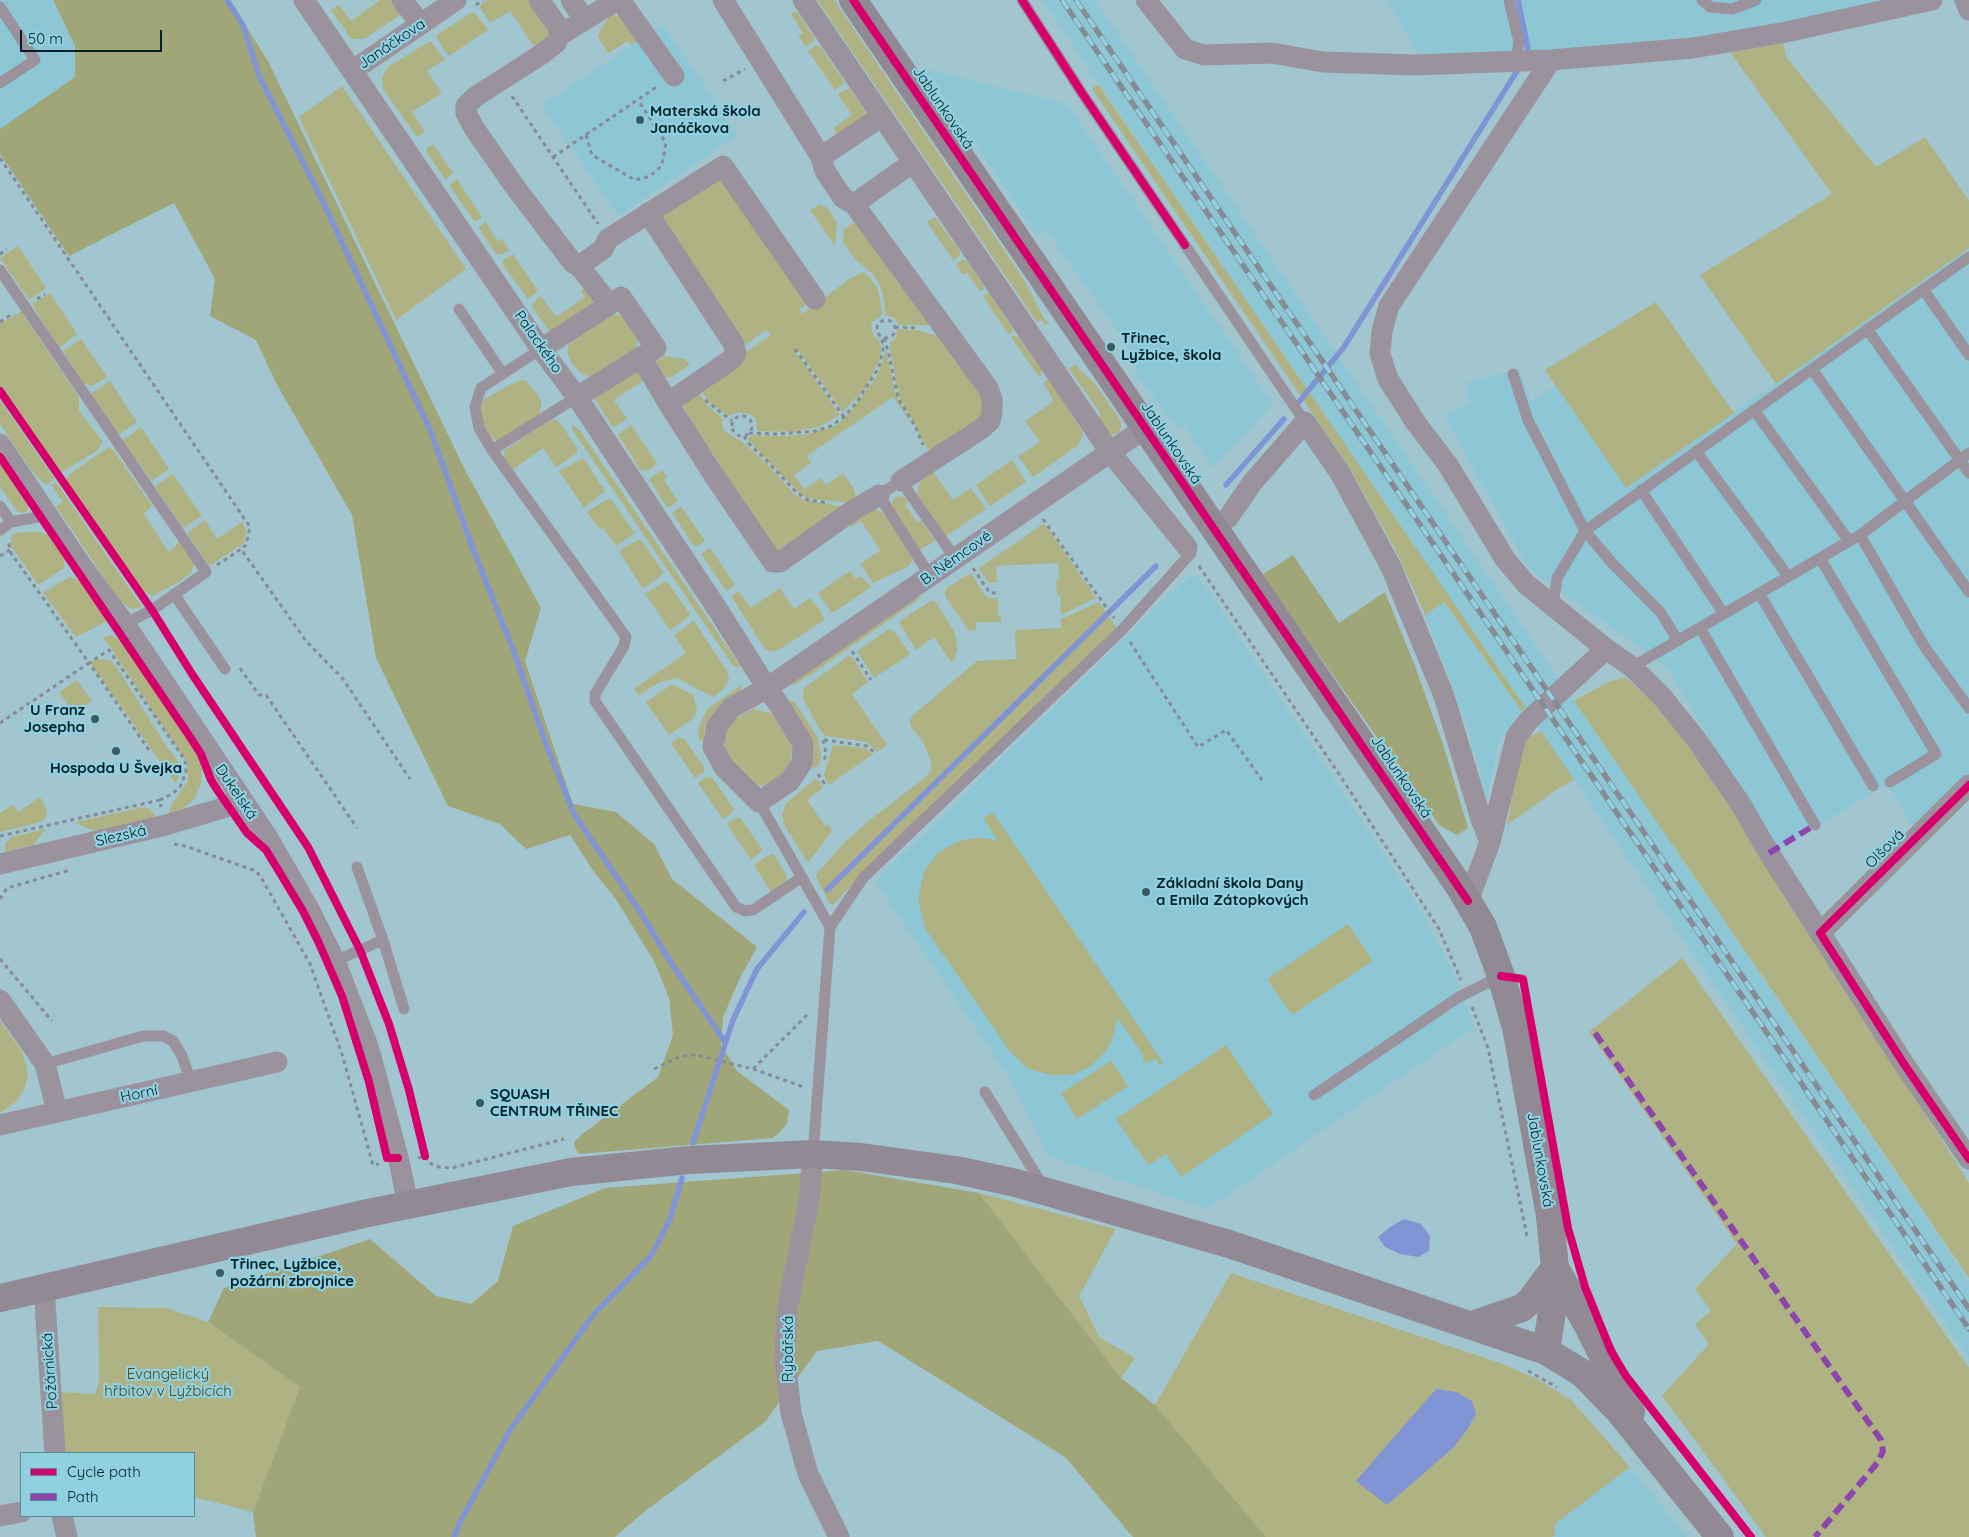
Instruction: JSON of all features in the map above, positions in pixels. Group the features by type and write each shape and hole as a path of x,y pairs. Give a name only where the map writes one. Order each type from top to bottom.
{"main road":[{"name":"Jablunkovská","path":"853,0 1468,901 1483,927 1501,976 1516,1026 1550,1216 1555,1268 1554,1299 1546,1351"},
{"path":"0,1298 408,1205 571,1172 689,1160 813,1154 861,1156 956,1170 1016,1183 1229,1244 1546,1351 1582,1373 1620,1410 1720,1537"},
{"path":"1472,1325 1522,1308 1530,1301 1555,1268 1586,1322 1643,1438"}],"street":[{"name":"Palackého","path":"304,0 541,349 577,397 720,613 767,688"},
{"path":"402,0 421,24"},
{"name":"Janáčkova","path":"352,71 456,0"},
{"path":"539,0 557,25 560,35"},
{"path":"571,0 584,19"},
{"path":"609,304 579,266 573,263 515,187 474,128 466,113 466,106 475,97 501,79 542,54 556,43 560,35 618,0 674,76"},
{"path":"723,0 821,157 825,171 843,198 854,204 988,388 992,399 990,421 981,429 901,481"},
{"path":"803,0 1110,452 1189,550"},
{"path":"1146,0 1184,48 1204,55 1272,53 1323,62 1415,65 1550,60 1693,48 1786,32 1932,0"},
{"path":"1965,0 1969,10"},
{"path":"1550,60 1389,306 1382,331 1380,354 1388,379 1416,423 1448,465 1504,559 1526,584 1606,649 1632,667 1663,698 1696,739 1740,803 1769,853 1904,1064 1969,1159"},
{"path":"821,157 882,116"},
{"path":"854,204 912,163"},
{"path":"579,266 603,249 608,239 723,166 815,299"},
{"path":"648,212 733,343 736,353 732,359 668,403"},
{"path":"541,349 621,297 656,348 577,397"},
{"path":"642,357 668,403 718,482 772,562 780,562 878,495"},
{"path":"1228,518 1252,483 1305,422 1340,473 1391,567 1444,696 1481,819 1490,842"},
{"name":"B. Němcové","path":"767,688 930,576 964,566 1041,516 1110,452 1144,428"},
{"name":"Dukelská","path":"0,444 80,565 125,624 240,799 268,838 310,911 335,961 368,1046 399,1161 408,1205"},
{"path":"1468,901 1490,842 1516,737 1529,720 1606,649"},
{"path":"767,688 803,744 802,763 790,781 759,802 724,767 713,747 717,726 731,708 767,688"},
{"name":"Olšová","path":"1820,933 1969,785"},
{"name":"Slezská","path":"0,864 182,820 226,807 240,799"},
{"path":"0,1000 45,1064 57,1111"},
{"name":"Horní","path":"0,1125 192,1083 277,1062"},
{"name":"Rybářská","path":"813,1154 809,1200 787,1309 785,1360 791,1413 808,1474 839,1537"},
{"name":"Požárnická","path":"44,1288 55,1452"},
{"path":"0,1516 20,1512"},
{"path":"62,1517 67,1537"}],"lane":[{"path":"1022,0 1082,93 1305,422"},
{"path":"1509,0 1519,42 1516,61"},
{"path":"1702,0 1710,7 1732,9 1756,0"},
{"path":"0,7 35,60 0,83"},
{"path":"1553,606 1557,578 1585,531 1969,257"},
{"path":"0,270 206,572 152,610 125,624"},
{"path":"1923,290 1969,354"},
{"path":"459,308 503,374"},
{"path":"1868,329 1964,457 1969,473"},
{"path":"541,349 481,388 475,407 479,428 492,450 626,638 624,646 595,694 595,701 736,907 746,911 753,910 802,876"},
{"path":"1812,369 1969,592"},
{"path":"1513,374 1528,420 1585,531 1613,564 1661,613 1678,641"},
{"path":"492,450 577,397"},
{"path":"1754,410 1849,541"},
{"path":"1696,451 1788,576"},
{"path":"1632,667 1849,541 1964,457"},
{"path":"930,576 878,495 901,481 964,566"},
{"path":"1641,490 1724,614"},
{"path":"0,506 11,522"},
{"path":"0,530 11,522 48,515"},
{"path":"1860,534 1924,646 1969,708"},
{"path":"813,1154 830,927 864,878 1119,626 1189,550"},
{"path":"1820,558 1936,754 1890,782"},
{"path":"1759,593 1873,786"},
{"path":"174,594 224,669"},
{"path":"1700,628 1815,825"},
{"path":"759,802 830,927"},
{"path":"357,867 383,940 404,1009"},
{"path":"335,961 383,940"},
{"path":"1314,1095 1467,993 1501,976"},
{"path":"45,1064 143,1036 163,1036 173,1040 181,1054 192,1083"},
{"path":"985,1092 1047,1192"}],"path":[{"path":"553,157 674,76"},
{"path":"501,79 608,239"},
{"path":"586,135 592,155 635,180 647,177 656,171 662,164 666,143 638,100"},
{"path":"0,158 250,526 246,545 242,550 206,572"},
{"path":"0,254 8,249"},
{"path":"883,338 890,338 894,333 895,327 889,320 883,320 876,327 877,333 883,338 889,355 898,398 933,460"},
{"path":"749,433 752,424 749,418 739,416 732,421 733,432 739,436 744,436 749,433 778,434 816,431 831,426 844,417 862,395 879,367 883,350 883,338"},
{"path":"795,349 844,417"},
{"path":"696,384 706,402 732,421"},
{"path":"744,436 750,445 796,492 808,500 858,507"},
{"path":"1041,516 1119,626 1198,748 1226,730 1262,780"},
{"path":"0,556 10,550"},
{"path":"242,550 306,641 343,679 410,779"},
{"path":"1189,550 1340,774 1439,929 1467,993 1488,1048 1527,1239"},
{"path":"18,562 149,750"},
{"path":"964,566 979,563"},
{"path":"964,566 990,593 1000,593"},
{"path":"845,655 859,645"},
{"path":"0,725 109,650 185,760 186,772 180,787 172,794 160,800 0,836"},
{"path":"852,650 871,680"},
{"path":"237,664 259,695 266,695 357,828"},
{"path":"822,765 826,752 823,739 867,746 875,753"},
{"path":"812,778 820,769"},
{"path":"817,774 826,786"},
{"path":"160,800 163,815"},
{"path":"170,844 185,846 256,871 262,879 310,964 342,1054 373,1165 382,1164"},
{"path":"0,899 8,888 78,868"},
{"path":"0,959 52,1021"},
{"path":"753,1069 825,996"},
{"path":"654,1069 681,1056 697,1055 753,1069 818,1092"},
{"path":"424,1153 429,1163 439,1167 452,1168 564,1139"},
{"path":"1524,1369 1564,1391"}],"shaded area":[{"path":"0,0 53,0 75,46 75,77 0,129"},
{"path":"1042,0 1095,0 1574,701 1969,1281 1969,1359"},
{"path":"1387,0 1896,0 1690,42 1421,59"},
{"name":"Materská škola Janáčkova","path":"663,24 738,135 618,216 542,105"},
{"path":"925,69 1067,104 1273,404 1212,468 1184,425 1177,429 1136,372 1136,357 1045,229 1037,236"},
{"path":"1969,248 1969,778 1915,829 1887,784 1778,850 1666,666 1529,569 1444,415 1470,403 1467,382 1519,370 1531,401 1556,386 1626,488"},
{"name":"Základní škola Dany a Emila Zátopkových","path":"1189,576 1199,576 1416,902 1455,975 1474,1027 1207,1209 1049,1156 1009,1077 875,881"},
{"path":"1443,602 1522,711 1498,745 1487,799 1466,723 1425,615"},
{"path":"1630,1467 1687,1537 1552,1537 1555,1535 1555,1524"}],"green space":[{"path":"53,0 230,0 269,63 464,468 541,608 525,661 573,804 616,812 654,844 672,879 757,947 741,976 723,1017 721,1045 737,1071 789,1110 787,1123 773,1138 579,1154 575,1148 574,1142 585,1132 658,1077 673,1035 669,998 654,961 615,898 594,872 570,835 526,849 500,824 448,806 376,658 352,515 276,383 256,340 210,316 215,279 174,203 69,256 0,154 0,129 75,77 75,46"},
{"path":"380,0 396,0 403,13 364,39 353,39 349,36 331,10 339,5 351,21"},
{"path":"488,0 534,0 549,34 537,51 510,11 490,23 480,8 481,4"},
{"path":"817,0 834,0 1025,281 1048,323 1045,325 1041,319 1037,322"},
{"path":"472,12 476,14 488,30 449,56 438,41 437,35"},
{"path":"794,12 798,13 815,39 806,47 798,36 803,33 791,14"},
{"path":"614,15 621,17 642,38 631,45 628,41 608,53 598,34 608,18"},
{"path":"429,42 445,59 427,71 442,93 412,112 425,132 417,137 383,89 382,77 389,66"},
{"path":"1783,42 1786,57 1876,167 1925,137 1969,201 1969,248 1776,384 1700,275 1832,194 1730,52"},
{"path":"815,46 820,46 845,83 835,90 808,51"},
{"path":"1098,84 1525,707 1522,711 1444,602 1425,615 1398,555 1351,470 1092,89"},
{"path":"342,86 466,269 396,320 299,117"},
{"path":"849,88 870,118 841,141 833,128 852,115 838,94"},
{"path":"433,144 453,173 447,179 444,178 426,151"},
{"path":"722,172 811,301 799,309 802,314 862,272 869,276 877,288 882,313 881,316 872,322 871,329 874,336 880,342 881,356 866,387 843,412 797,349 795,351 840,415 821,426 793,432 757,431 756,419 752,415 740,412 728,416 708,401 700,388 740,356 771,335 766,330 744,346 661,214"},
{"path":"457,179 482,217 476,221 474,221 451,188 450,184"},
{"path":"821,204 827,208 837,223 835,246 810,210"},
{"path":"935,217 960,251 959,256 953,260 927,222"},
{"path":"856,221 861,225 900,287 905,283 935,323 899,325 894,318 886,315 880,285 873,274 855,259 843,242 844,229"},
{"path":"486,222 498,241 502,239 509,250 502,254 496,254 479,228 479,226"},
{"path":"18,246 46,288 29,300 0,258"},
{"path":"513,254 538,291 528,299 503,265 503,260"},
{"path":"963,259 968,262 984,289 980,291 967,273 963,275 956,264"},
{"path":"585,288 599,302 553,336 532,307 534,302 541,296 556,317 585,297 581,291"},
{"path":"50,293 77,334 59,348 32,304"},
{"path":"989,293 1013,330 1009,335 983,296"},
{"path":"1656,302 1734,413 1626,488 1545,370"},
{"path":"22,311 79,397 79,411 103,442 98,450 62,472 56,467 0,386 0,324"},
{"path":"612,314 624,316 638,338 636,351 594,377 581,374 571,362 568,355 568,346"},
{"path":"897,329 917,330 938,336 959,367 966,366 982,390 982,416 931,453 921,439 899,396 889,343 896,338"},
{"path":"1011,337 1018,337 1041,369 1042,375 1039,377"},
{"path":"81,339 107,377 92,386 83,383 63,351"},
{"path":"886,350 896,396 914,427 893,397 807,456 811,463 794,475 804,489 821,478 826,485 843,473 854,489 856,498 848,503 807,498 799,493 747,439 753,435 786,436 807,434 838,424 846,417 879,372"},
{"path":"665,356 685,359 690,365 671,377 665,378 656,361"},
{"path":"1075,364 1096,385 1121,421 1121,428 1117,434 1108,435 1099,427 1100,414 1098,410 1069,369"},
{"path":"636,365 644,380 614,400 627,419 615,427 612,426 593,396"},
{"path":"1048,379 1083,435 1077,446 1033,477 1018,456 1040,442 1025,421 1054,401 1043,383"},
{"path":"525,380 535,391 541,401 538,416 506,438 496,440 490,438 483,428 480,405 485,399"},
{"path":"110,381 137,422 118,435 91,396 92,393"},
{"path":"696,388 707,405 723,419 724,431 741,441 763,460 795,495 804,500 845,507 779,556 729,483 715,456 696,431 683,405"},
{"path":"0,400 53,477 54,479 47,485 29,467 0,424"},
{"path":"554,419 560,423 577,448 577,453 556,467 543,448 512,470 505,460 504,451"},
{"path":"572,424 581,432 741,667 734,667 573,431"},
{"path":"631,425 657,463 651,469 641,471 618,435"},
{"path":"141,427 169,469 152,481 122,441"},
{"path":"109,447 115,452 152,506 144,514 169,553 180,541 194,563 192,572 179,582 152,596 141,589 66,481 69,474"},
{"path":"583,458 605,491 584,508 559,471"},
{"path":"1012,460 1026,482 990,506 976,485"},
{"path":"0,461 29,505 27,512 21,513 17,511 0,487"},
{"path":"662,470 667,477 664,480 678,501 669,507 667,507 649,479"},
{"path":"933,472 953,500 971,488 986,509 945,537 917,493 921,480"},
{"path":"173,474 202,516 183,528 155,486"},
{"path":"56,482 142,607 131,609 119,600 56,506 63,502 51,485"},
{"path":"899,496 906,498 908,502 905,505 917,522 921,520 935,541 920,550 892,506 893,499"},
{"path":"611,499 634,532 634,534 616,546 603,528 600,530 587,512 606,500"},
{"path":"681,506 705,541 698,546 693,545 672,513"},
{"path":"872,507 886,515 911,555 912,560 907,567 873,583 861,564 880,550 861,521 851,527 847,521"},
{"path":"205,520 217,539 242,522 246,529 244,543 209,566 187,533"},
{"path":"1043,524 1047,527 1096,598 1063,614 1061,612 1060,595 1057,595 1058,563 996,566 997,583 988,582 979,568"},
{"path":"40,532 49,535 63,555 64,568 38,585 15,551 10,547 12,534"},
{"path":"637,540 641,540 663,572 661,576 643,589 619,551"},
{"path":"710,548 735,585 727,590 701,554"},
{"path":"1293,555 1339,623 1385,592 1415,666 1444,747 1468,828 1457,835 1439,825 1262,575"},
{"path":"850,571 856,579 861,576 871,587 834,612 831,612 818,593"},
{"path":"971,573 985,596 998,598 998,615 1001,615 1001,622 976,622 976,630 969,631 945,596 945,591 948,587"},
{"path":"69,577 77,579 84,585 107,621 76,637 43,593"},
{"path":"665,581 690,614 670,630 645,594"},
{"path":"780,588 794,609 810,598 820,610 824,620 784,647 773,652 765,649 731,596 739,591 751,608"},
{"path":"922,597 812,674 794,685 790,684 912,598"},
{"path":"931,601 935,601 956,637 957,650 955,658 951,662 934,637 916,650 900,624 901,620"},
{"path":"1099,602 1119,631 856,880 833,905 829,903 816,877 818,872 845,842 931,771 931,762 924,744 910,725 913,715 977,661 1016,659 1015,630 1061,628 1061,619"},
{"path":"694,621 727,671 729,679 727,685 714,697 677,678 658,683 639,695 634,689 686,653 674,635"},
{"path":"889,629 894,631 910,654 874,678 857,651"},
{"path":"111,635 122,641 192,742 200,758 202,765 201,783 195,798 183,809 169,814 171,805 188,781 187,762 103,637"},
{"path":"848,656 852,657 868,682 852,694 887,745 877,752 867,742 826,736 820,730 803,699 804,688"},
{"path":"105,659 111,661 116,666 179,763 181,769 176,784 89,661"},
{"path":"1625,677 1664,712 1703,757 1756,845 1783,895 1807,925 1969,1183 1969,1278 1574,701 1608,682"},
{"path":"77,680 92,701 74,713 59,692"},
{"path":"743,684 738,694 720,706 711,716 704,733 704,741 699,740 699,726 706,712 710,707"},
{"path":"671,685 693,695 697,708 694,718 669,735 646,702"},
{"path":"790,700 794,701 818,738 821,757 819,765 815,768 812,767 813,759"},
{"path":"753,709 771,713 788,736 792,748 789,769 763,786 754,785 740,775 725,748 726,729 731,721"},
{"path":"1541,731 1574,780 1559,788 1507,825 1523,740"},
{"path":"678,738 685,740 704,767 704,772 695,778 671,743"},
{"path":"834,745 865,748 873,754 829,785 824,775"},
{"path":"706,777 713,779 734,809 731,814 723,819 698,783"},
{"path":"815,779 819,781 823,788 807,800 825,826 828,824 832,831 808,863 785,826 782,815 785,805"},
{"path":"40,797 46,808 47,815 45,819 37,823 0,832 0,813 13,805 18,812"},
{"path":"144,807 148,808 156,817 98,831 88,829 75,822"},
{"path":"993,813 1163,1062 1160,1065 1156,1059 1146,1063 1142,1058 1144,1056 1118,1018 1111,1043 1090,1067 1072,1075 1051,1075 1029,1069 1011,1053 925,928 918,899 924,872 937,854 949,846 966,839 984,838 998,841 983,818"},
{"path":"737,817 741,819 762,849 751,860 727,824"},
{"path":"46,829 33,845 5,852 5,844 11,837"},
{"path":"773,854 787,880 771,892 754,865"},
{"path":"1348,924 1373,961 1292,1015 1267,979"},
{"path":"1682,958 1969,1368 1969,1537 1766,1537 1662,1396 1709,1344 1695,1324 1711,1311 1695,1289 1737,1244 1589,1032"},
{"path":"0,1020 22,1052 28,1077 24,1090 17,1101 0,1113"},
{"path":"1226,1045 1273,1114 1181,1177 1166,1154 1148,1165 1116,1119"},
{"path":"1111,1061 1128,1086 1077,1119 1061,1093"},
{"path":"845,1170 979,1193 1121,1378 1155,1405 1266,1537 1133,1537 1065,1457 878,1341 817,1351 765,1422 644,1512 615,1537 256,1537 253,1512 300,1387 208,1322 224,1288 370,1239 436,1296 471,1304 498,1281 513,1226 605,1188"},
{"path":"979,1193 1116,1229 1079,1296 1099,1337 1135,1358 1121,1378"},
{"path":"1231,1273 1503,1364 1537,1379 1571,1400 1630,1467 1555,1524 1555,1535 1552,1537 1266,1537 1155,1405"},
{"name":"Evangelický hřbitov v Lyžbicích","path":"98,1307 166,1308 208,1322 300,1387 253,1512 195,1497 195,1452 65,1452 59,1392 95,1394 99,1381"}],"water":[{"path":"1404,1219 1421,1224 1430,1236 1429,1251 1418,1257 1400,1254 1385,1247 1378,1237"},
{"path":"1436,1389 1456,1392 1472,1401 1476,1414 1467,1430 1453,1448 1387,1505 1356,1481"}],"waterway":[{"path":"227,0 243,25 260,78 321,198 431,432 473,549 512,647 546,744 574,814 725,1042"},
{"path":"1518,0 1528,49"},
{"path":"1298,403 1344,347 1517,71"},
{"path":"1226,485 1284,419"},
{"path":"827,890 1156,566"},
{"path":"693,1143 733,1020 757,969 804,912"},
{"path":"454,1537 459,1524 510,1430 594,1314 651,1256 670,1219 682,1178"}],"railway":[{"path":"1062,0 1969,1329"},
{"path":"1076,0 1969,1309"}],"marked path":[{"path":"1769,853 1815,825"},
{"path":"1595,1033 1881,1440 1883,1451 1878,1462 1815,1537"}],"cycle path":[{"path":"853,0 1468,901"},
{"path":"1022,0 1082,93 1185,245"},
{"path":"0,391 152,610 192,674 308,847 360,950 389,1024 409,1090 425,1156"},
{"path":"0,457 188,734 201,754 211,780 218,791 247,833 266,850 303,911 342,996 369,1082 387,1158 398,1158"},
{"path":"1969,785 1820,933 1904,1064 1969,1159"},
{"path":"1501,976 1523,979 1568,1228 1585,1287 1611,1351 1626,1376 1751,1537"}],"place":[{"name":"Materská škola Janáčkova","path":"640,120"},
{"name":"Třinec, Lyžbice, škola","path":"1111,347"},
{"name":"U Franz Josepha","path":"95,719"},
{"name":"Hospoda U Švejka","path":"116,751"},
{"name":"Základní škola Dany a Emila Zátopkových","path":"1146,892"},
{"name":"SQUASH CENTRUM TŘINEC","path":"480,1103"},
{"name":"Třinec, Lyžbice, požární zbrojnice","path":"220,1273"}]}
